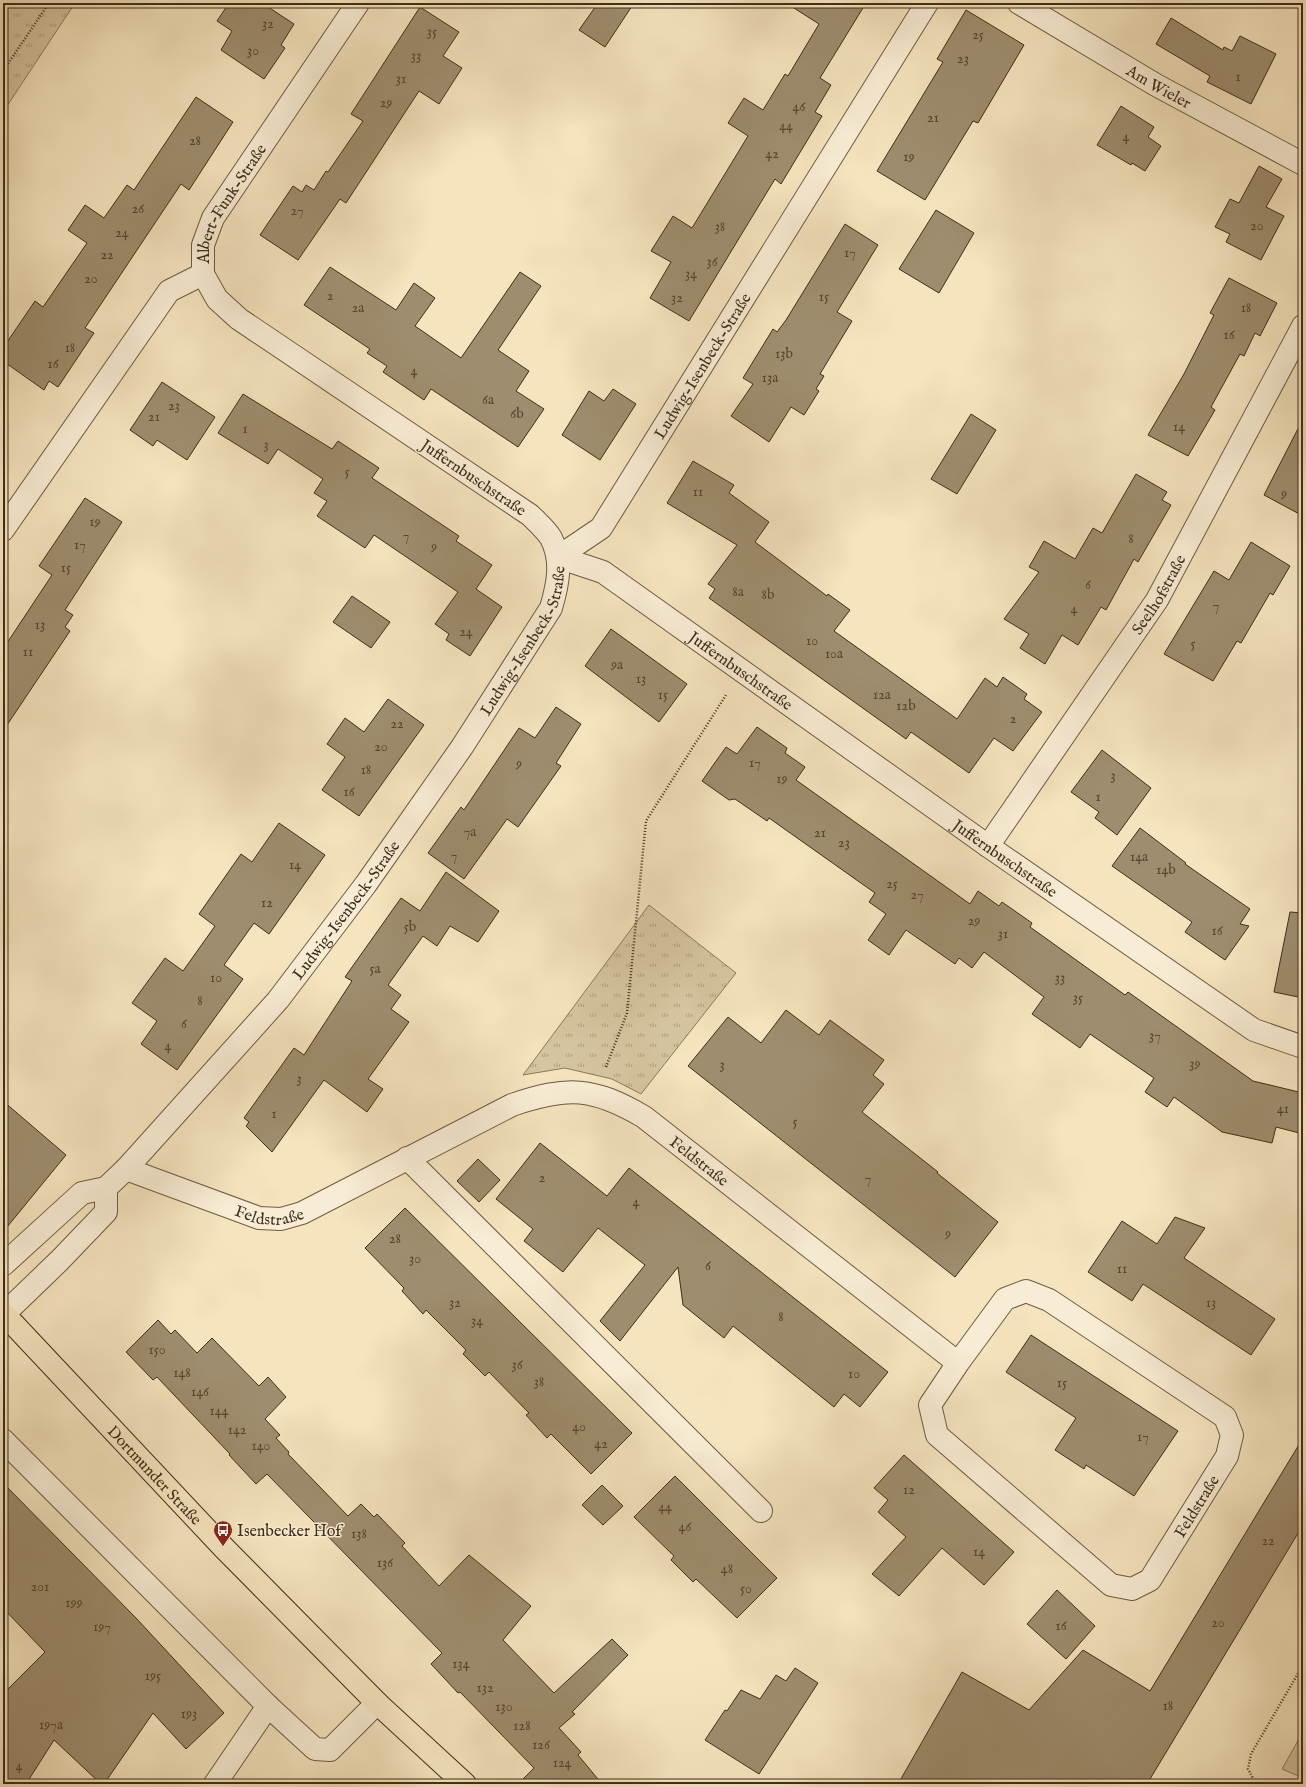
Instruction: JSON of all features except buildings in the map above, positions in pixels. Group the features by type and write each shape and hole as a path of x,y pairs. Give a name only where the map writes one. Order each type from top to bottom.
{"main road":[{"name":"Dortmunder Straße","path":"4,1313 223,1547 377,1703 465,1784"}],"street":[{"name":"Albert-Funk-Straße","path":"3,530 169,291 202,274 202,245 213,218 358,3"},
{"name":"Ludwig-Isenbeck-Straße","path":"106,1188 126,1169 278,1000 375,871 462,746 551,608 558,585 558,557 601,528 927,3"},
{"name":"Am Wieler","path":"1019,3 1156,85 1303,164"},
{"name":"Juffernbuschstraße","path":"202,274 217,299 239,319 530,515 550,537 558,557 603,572 988,846 1254,1030 1303,1047"},
{"name":"Seelhofstraße","path":"988,846 1157,600 1303,326"},
{"name":"Feldstraße","path":"126,1169 259,1218 281,1219 302,1214 407,1158 512,1105 540,1095 570,1092 598,1094 644,1117 958,1363"},
{"path":"407,1158 761,1511"},
{"path":"3,1265 82,1193 106,1188 106,1212 59,1261 4,1313"},
{"name":"Feldstraße","path":"1026,1291 1049,1300 1225,1416 1232,1435 1227,1456 1150,1580 1132,1589 1111,1584 937,1435 930,1405 958,1363 1004,1299 1026,1291"},
{"path":"3,1440 268,1706 315,1749 330,1750 377,1703"},
{"path":"215,1784 268,1706"}],"path":[{"path":"3,71 49,3"},
{"path":"598,1094 627,1013 646,821 741,670"},
{"path":"1262,1784 1254,1780 1248,1769 1251,1754 1303,1665"}],"green space":[{"path":"3,3 75,3 3,112"},
{"path":"649,905 736,973 641,1094 612,1079 565,1068 523,1075"},
{"path":"1303,1732 1303,1778 1282,1769"}],"place":[{"name":"Isenbecker Hof","path":"223,1547"}]}
